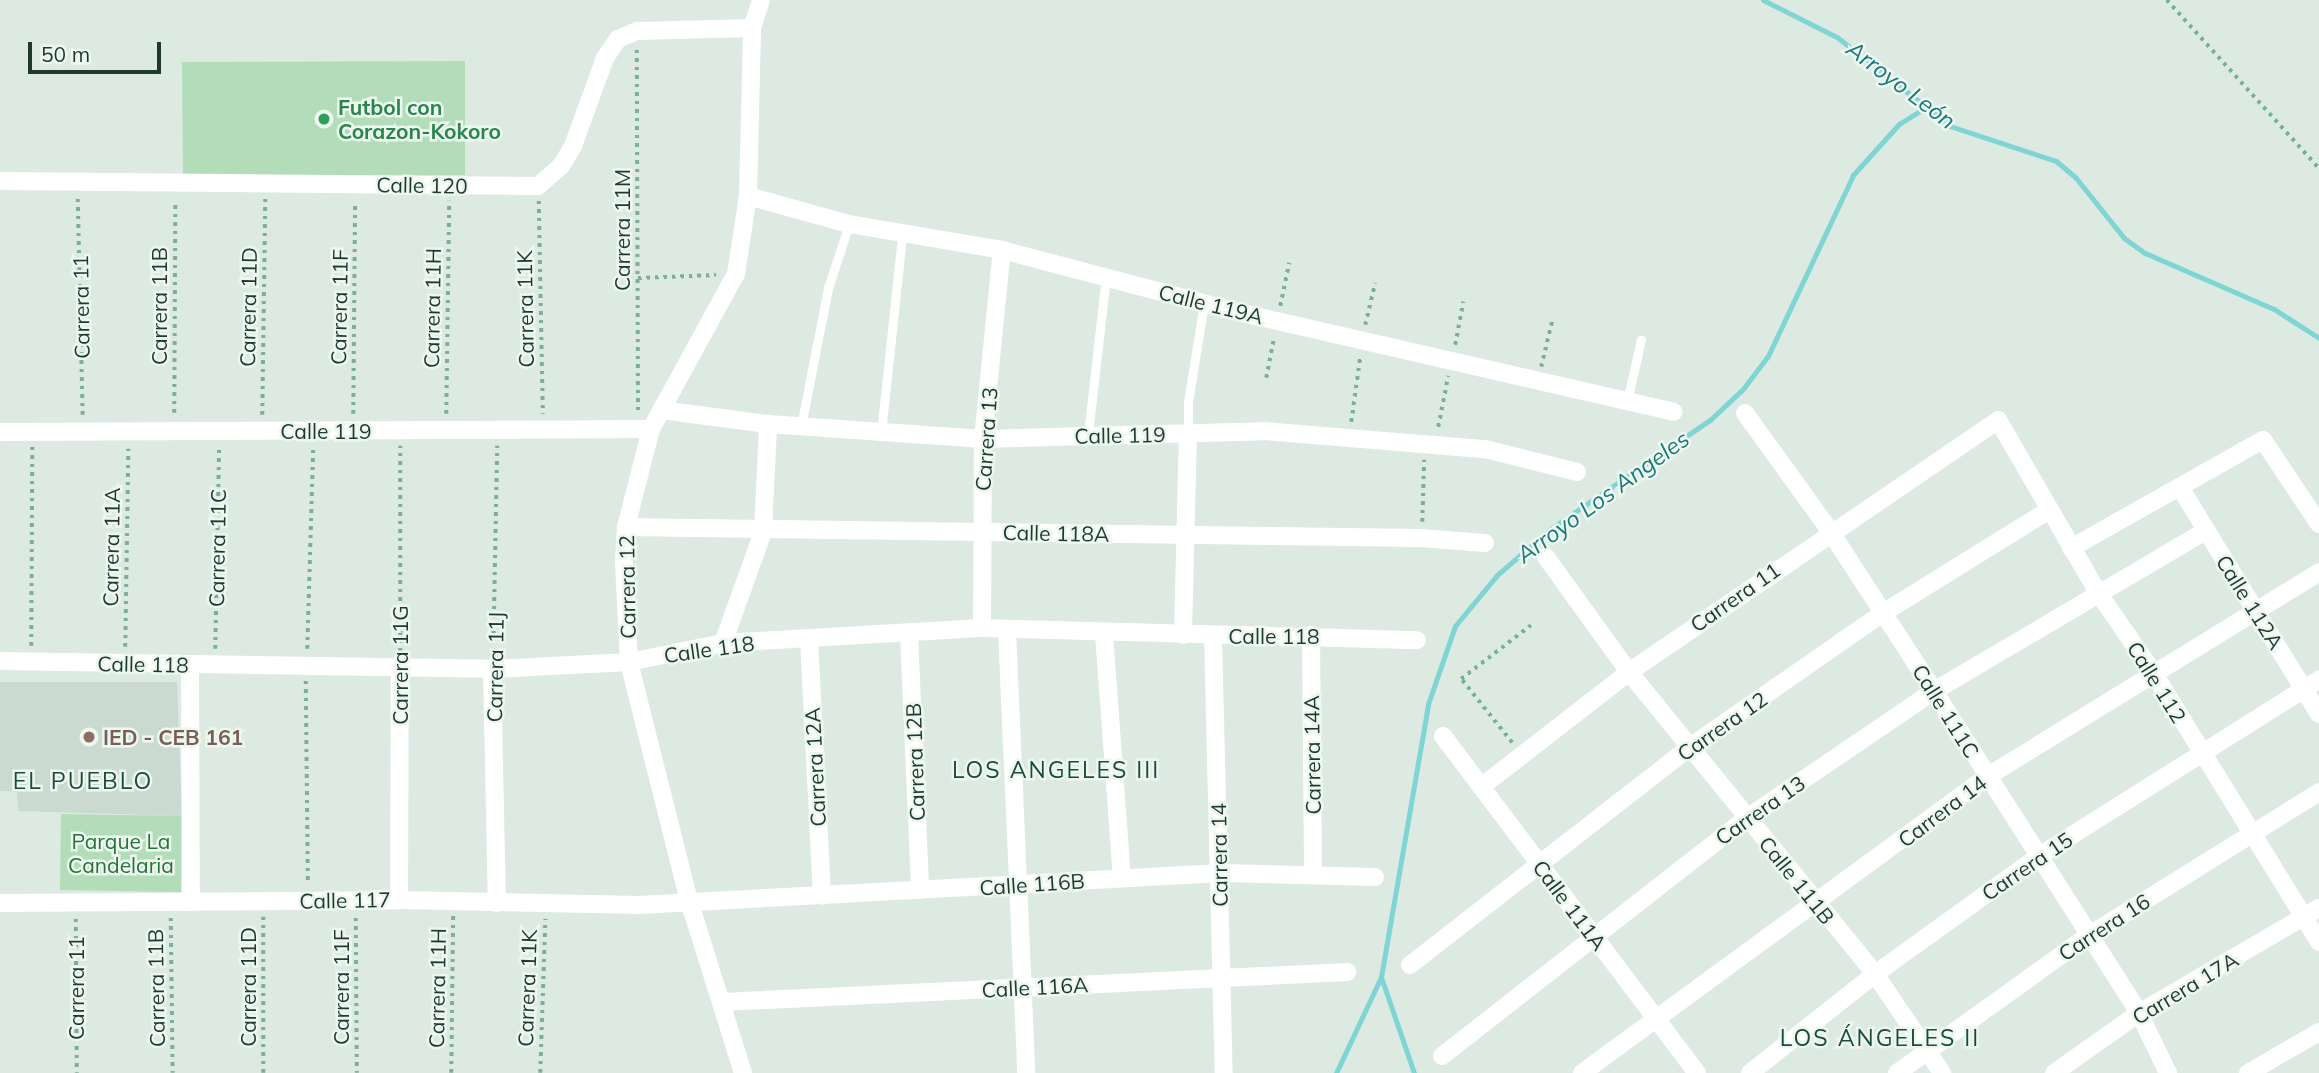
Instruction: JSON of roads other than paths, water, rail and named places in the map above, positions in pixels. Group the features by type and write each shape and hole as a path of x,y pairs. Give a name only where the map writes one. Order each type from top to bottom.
{"street":[{"name":"Carrera 12","path":"743,1073 723,1002 689,901 629,662 626,527 645,429 661,410 736,274 748,196 752,28 761,0"},
{"name":"Calle 120","path":"0,181 538,186 561,166 573,146 610,48 637,31 752,28"},
{"name":"Calle 119A","path":"748,196 849,225 1002,250 1204,303 1673,412"},
{"name":"Carrera 13","path":"982,628 983,439 1002,250"},
{"name":"Calle 119","path":"661,410 768,424 983,439 1265,431 1485,449 1577,472"},
{"name":"Calle 111C","path":"1745,413 1830,531 1934,691 2139,1013 2168,1073"},
{"name":"Carrera 11","path":"1481,787 1629,672 1830,531 1998,420"},
{"name":"Calle 112","path":"1998,420 2071,548 2153,672 2200,754 2312,912 2319,942"},
{"path":"723,643 763,531 768,424"},
{"name":"Calle 119","path":"0,432 174,429 645,429"},
{"path":"1183,635 1188,536 1188,434"},
{"path":"2071,548 2181,489 2263,440 2319,524"},
{"name":"Calle 112A","path":"2181,489 2255,610 2311,685 2319,714"},
{"name":"Carrera 12","path":"1410,965 1690,747 1883,613 2049,510"},
{"name":"Calle 118A","path":"626,527 763,531 1420,538 1485,543"},
{"name":"Carrera 13","path":"1442,1056 1592,935 1747,818 1934,691 2206,531"},
{"name":"Calle 111B","path":"1546,557 1629,672 1874,974 1942,1073"},
{"name":"Carrera 14","path":"1582,1073 1817,905 1988,776 2319,572"},
{"name":"Calle 118","path":"0,661 492,670 629,662 723,643 982,628 1104,634 1311,635 1417,640"},
{"path":"1007,630 1026,1073"},
{"name":"Carrera 12B","path":"909,634 920,890"},
{"path":"1104,634 1122,878"},
{"name":"Carrera 14A","path":"1311,635 1313,875"},
{"name":"Carrera 14","path":"1213,636 1224,1073"},
{"name":"Carrera 12A","path":"809,639 822,896"},
{"path":"190,664 191,902"},
{"name":"Carrera 11G","path":"399,900 400,668"},
{"name":"Carrera 11J","path":"492,670 497,903"},
{"name":"Carrera 15","path":"1749,1073 1874,974 2039,856 2311,685"},
{"name":"Calle 111A","path":"1443,736 1697,1073"},
{"name":"Carrera 16","path":"1897,1073 1926,1049 2088,936 2319,792"},
{"name":"Calle 116B","path":"689,901 1017,887 1221,873 1374,877"},
{"name":"Calle 117","path":"0,903 689,901"},
{"name":"Carrera 17A","path":"2054,1073 2139,1013 2312,912"},
{"name":"Calle 116A","path":"723,1002 1347,972"},
{"path":"2248,1073 2319,1032"}],"lane":[{"path":"800,426 828,288 849,225"},
{"path":"881,433 902,235"},
{"path":"1088,434 1106,277"},
{"path":"1188,434 1188,402 1204,303"},
{"path":"1627,401 1641,340"}],"waterway":[{"name":"Arroyo León","path":"1763,0 1837,37 1950,126 2056,161 2076,178 2124,238 2145,253 2274,309 2319,338"},
{"name":"Arroyo Los Angeles","path":"1336,1073 1381,977 1428,704 1455,626 1497,575 1553,527 1710,420 1743,389 1768,356 1853,175 1899,124 1923,109"},
{"name":"Arroyo Los Angeles","path":"1381,977 1414,1073"}],"place":[{"name":"Futbol con Corazon-Kokoro","path":"324,119"},
{"name":"IED - CEB 161","path":"89,737"}],"district":[{"name":"LOS ANGELES III","path":"1056,770"},
{"name":"EL PUEBLO","path":"83,781"},
{"name":"LOS ÁNGELES II","path":"1880,1038"}],"park label":[{"name":"Parque La Candelaria","path":"121,853"}]}
